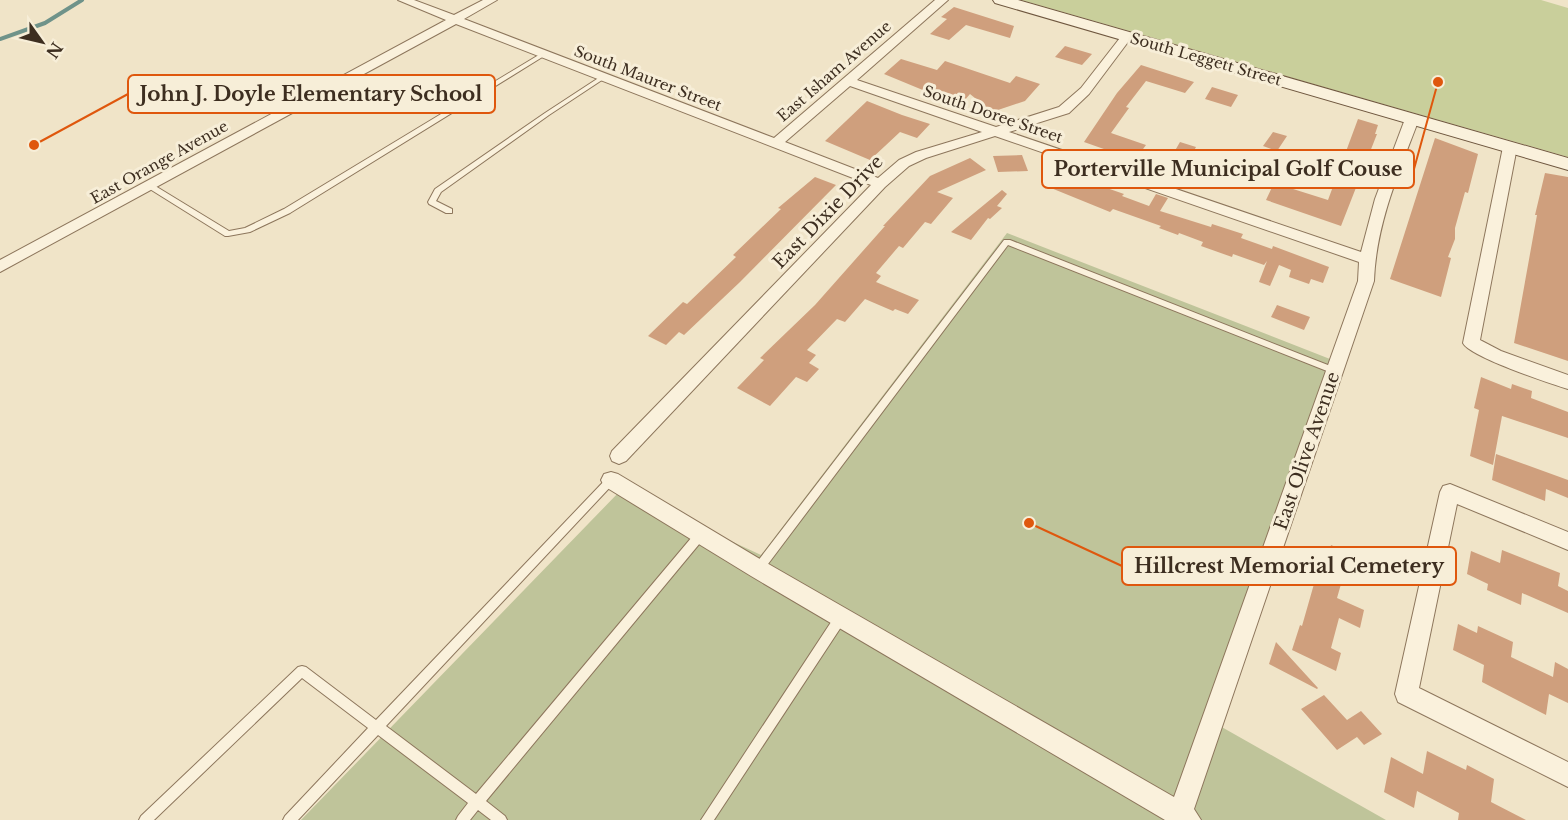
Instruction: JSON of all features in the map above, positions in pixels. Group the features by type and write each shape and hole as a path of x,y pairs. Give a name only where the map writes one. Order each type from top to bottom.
{"street":[{"name":"South Maurer Street","path":"404,0 880,184"},
{"name":"East Orange Avenue","path":"0,267 491,0"},
{"name":"East Isham Avenue","path":"775,144 942,0"},
{"name":"South Leggett Street","path":"1000,0 1568,164"},
{"name":"East Dixie Drive","path":"619,456 880,184 904,162 1054,114 1075,102 1127,36"},
{"name":"South Doree Street","path":"848,81 1366,259"},
{"name":"East Olive Avenue","path":"1185,817 1366,281 1366,259 1370,236 1412,119"},
{"path":"1510,147 1471,343 1495,355 1568,382"},
{"path":"611,480 842,617 1158,812 1185,817"},
{"path":"1568,541 1450,492 1406,694 1568,775"}],"lane":[{"path":"149,186 228,234 247,230 287,211 542,55"},
{"path":"449,211 432,202 438,191 602,78"},
{"path":"758,569 1007,242 1335,371"},
{"path":"290,820 611,480"},
{"path":"462,820 701,534"},
{"path":"706,820 842,617"},
{"path":"145,820 302,671 501,820"}],"green space":[{"path":"1021,0 1541,0 1568,8 1568,157"},
{"path":"1007,233 1330,359 1204,717 1386,820 301,820 621,490 761,555"}],"building":[{"path":"954,7 1014,26 1010,38 966,25 949,40 930,34 947,19 941,17"},
{"path":"1065,46 1092,54 1082,65 1055,57"},
{"path":"901,59 937,70 945,61 1010,83 1016,76 1040,84 1025,101 992,112 970,94 964,101 932,91 930,93 884,74"},
{"path":"1141,65 1194,82 1185,93 1146,81 1126,107 1129,108 1111,133 1146,145 1135,160 1084,142 1117,93"},
{"path":"1212,87 1238,95 1231,107 1205,99"},
{"path":"867,101 930,124 917,138 900,132 870,160 825,141"},
{"path":"1358,119 1378,125 1375,134 1377,134 1341,226 1266,200 1274,183 1328,200"},
{"path":"1273,132 1287,136 1277,151 1263,146"},
{"path":"1435,138 1478,154 1468,193 1465,192 1455,228 1455,239 1448,257 1451,258 1441,297 1390,279"},
{"path":"1180,142 1196,147 1189,160 1222,171 1214,183 1166,166"},
{"path":"1022,155 1028,171 998,172 993,156"},
{"path":"970,158 986,170 937,192 953,198 931,224 925,222 903,248 899,246 876,273 881,276 876,282 919,300 908,314 895,309 893,311 865,299 845,322 837,319 807,350 816,355 809,363 819,369 807,382 796,377 770,406 737,388 764,360 760,358 815,305 885,226 883,226 930,176"},
{"path":"1058,171 1124,194 1122,196 1149,206 1156,194 1168,198 1160,211 1243,234 1241,238 1272,249 1273,246 1329,267 1323,283 1311,279 1309,284 1289,277 1291,270 1279,265 1270,286 1259,282 1267,261 1264,265 1233,254 1232,257 1201,246 1203,242 1179,233 1178,235 1159,228 1161,226 1113,209 1110,212 1051,188 1054,184 1048,182"},
{"path":"1545,173 1568,177 1568,361 1514,343 1537,215 1535,215"},
{"path":"815,177 836,185 740,282 684,335 679,332 666,345 648,336 683,302 687,304 736,257 733,255 781,209 778,208"},
{"path":"1002,190 1007,194 997,206 1002,208 990,219 988,218 971,240 951,232"},
{"path":"1277,305 1310,317 1304,330 1271,317"},
{"path":"1481,377 1511,389 1512,384 1532,391 1531,398 1568,412 1568,438 1502,416 1493,465 1470,456 1479,410 1474,408"},
{"path":"1496,454 1568,480 1568,498 1546,489 1545,501 1492,480"},
{"path":"1331,545 1374,564 1370,581 1345,570 1337,598 1364,610 1360,628 1339,618 1331,648 1341,653 1336,671 1292,650 1300,625 1302,626 1316,577 1303,571 1308,554 1326,562"},
{"path":"1502,550 1560,573 1558,586 1568,591 1568,613 1522,593 1521,605 1487,590 1488,584 1467,574 1471,551 1500,563"},
{"path":"1458,624 1477,633 1478,626 1513,642 1511,657 1553,677 1555,662 1568,669 1568,703 1549,694 1546,715 1482,682 1484,665 1453,650"},
{"path":"1276,642 1318,688 1317,689 1269,664"},
{"path":"1324,695 1347,720 1361,711 1382,734 1364,745 1357,737 1337,750 1301,709"},
{"path":"1427,751 1466,770 1467,765 1494,779 1491,802 1526,820 1458,820 1459,813 1417,791 1414,808 1384,792 1391,757 1423,774"}],"waterway":[{"path":"0,39 45,23 82,0"}],"place":[{"name":"Porterville Municipal Golf Couse","path":"1438,82"},
{"name":"John J. Doyle Elementary School","path":"34,145"},
{"name":"Hillcrest Memorial Cemetery","path":"1029,523"}]}
